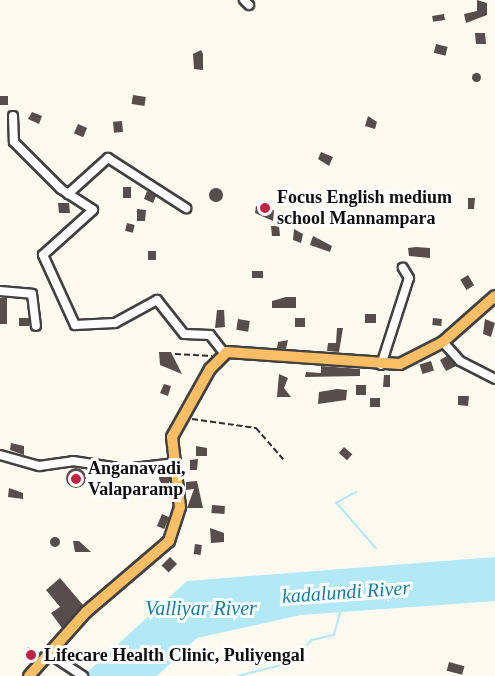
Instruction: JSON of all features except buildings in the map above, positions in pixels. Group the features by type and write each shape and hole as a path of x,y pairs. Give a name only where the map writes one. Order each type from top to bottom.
{"main road":[{"path":"29,676 48,653 169,541 180,507 172,437 225,354 381,364 417,358 443,342 495,296"}],"street":[{"path":"13,116 14,142 68,194 93,210 44,255 75,325 115,323 157,300 184,334 210,335 225,354"},
{"path":"68,194 108,158 186,208"},
{"path":"381,364 409,278 403,268"},
{"path":"0,291 32,294 36,326"},
{"path":"443,342 460,361 495,379"},
{"path":"0,455 39,466 73,461 125,469 176,463"},
{"path":"48,653 83,676"}],"path":[{"path":"175,354 225,354"},
{"path":"183,417 255,428 284,460"}],"water":[{"name":"Valliyar River","path":"495,557 495,601 301,615 197,638 157,676 83,676 187,581"}],"waterway":[{"path":"357,492 337,503 376,548"},
{"name":"kadalundi River","path":"238,676 289,663 312,640 334,635 340,612"}],"place":[{"name":"Focus English medium school Mannampara","path":"265,208"},
{"name":"Anganavadi, Valaparamp","path":"76,479"},
{"name":"Lifecare Health Clinic, Puliyengal","path":"31,655"}]}
